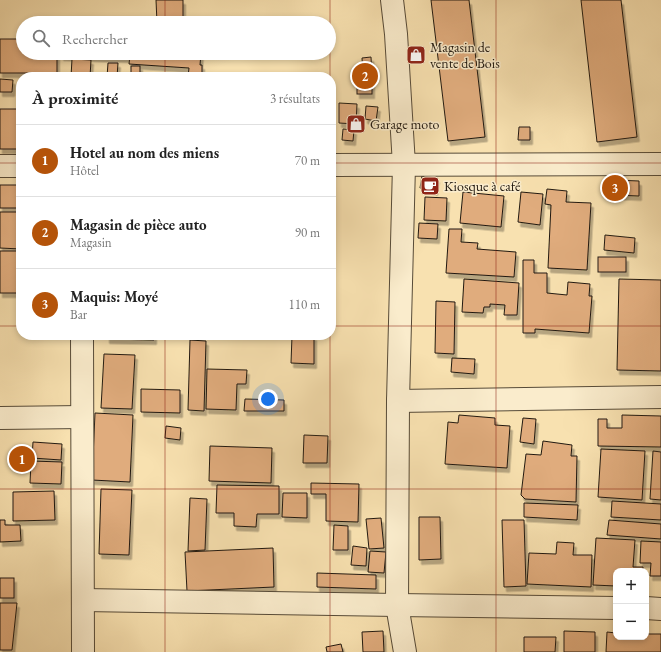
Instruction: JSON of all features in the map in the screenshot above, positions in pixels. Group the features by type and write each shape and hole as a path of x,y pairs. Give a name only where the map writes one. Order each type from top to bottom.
{"street":[{"path":"392,0 396,34 404,165 398,401 397,605 405,652"},
{"path":"336,165 661,164"},
{"path":"0,166 16,166"},
{"path":"82,340 83,652"},
{"path":"398,401 661,397"},
{"path":"0,418 82,417"},
{"path":"83,600 613,608"},
{"path":"649,608 661,609"}],"building":[{"path":"156,0 183,0 183,16 157,16"},
{"path":"431,0 469,0 485,137 448,141"},
{"path":"581,0 621,0 637,137 597,142"},
{"path":"0,39 16,39 16,60 57,60 57,72 0,73"},
{"path":"371,57 372,75 363,75 362,58"},
{"path":"72,60 91,60 90,72 71,72"},
{"path":"129,60 200,60 202,72 189,72 189,68 129,64"},
{"path":"108,63 118,63 117,72 107,72"},
{"path":"131,66 140,66 140,72 131,72"},
{"path":"357,77 372,77 372,94 357,94"},
{"path":"0,79 13,80 12,92 0,92"},
{"path":"339,103 357,104 356,124 339,123"},
{"path":"366,106 378,107 376,121 365,119"},
{"path":"0,109 16,109 16,149 0,149"},
{"path":"519,127 530,127 530,140 518,140"},
{"path":"343,129 354,130 353,141 342,140"},
{"path":"422,176 437,178 435,191 420,188"},
{"path":"615,180 639,181 639,196 615,195"},
{"path":"0,185 16,185 16,208 0,208"},
{"path":"547,189 567,191 566,202 591,203 587,270 548,268 551,205 545,204"},
{"path":"463,192 504,196 501,227 460,223"},
{"path":"521,192 543,194 540,225 518,222"},
{"path":"425,197 447,198 446,221 424,220"},
{"path":"0,212 16,212 16,249 0,248"},
{"path":"419,223 438,224 437,239 418,238"},
{"path":"449,229 462,229 461,242 478,243 477,249 516,252 514,277 446,273"},
{"path":"605,235 635,238 634,253 604,250"},
{"path":"0,251 16,251 16,293 0,293"},
{"path":"598,257 626,257 626,272 598,272"},
{"path":"523,260 534,260 534,273 547,273 547,293 567,295 568,282 590,284 589,296 592,296 589,333 535,329 535,333 523,333"},
{"path":"464,279 519,283 517,315 504,315 505,305 490,304 490,307 484,307 483,313 462,312"},
{"path":"619,279 661,280 661,371 617,370"},
{"path":"436,301 455,302 454,354 435,353"},
{"path":"190,340 206,341 204,411 188,410"},
{"path":"292,340 314,340 314,364 291,363"},
{"path":"104,354 135,355 132,409 101,408"},
{"path":"452,358 475,359 474,374 451,372"},
{"path":"207,369 247,370 246,384 237,384 236,410 206,409"},
{"path":"141,389 180,390 180,413 141,412"},
{"path":"245,399 284,400 284,411 244,411"},
{"path":"95,413 133,415 130,482 92,480"},
{"path":"459,415 495,418 495,425 510,426 507,468 445,464 448,422 458,423"},
{"path":"622,415 661,416 661,447 598,446 598,419 607,419 607,428 622,428"},
{"path":"523,418 536,419 534,444 520,442"},
{"path":"166,426 181,428 180,440 165,438"},
{"path":"304,435 328,436 327,463 303,463"},
{"path":"543,441 572,445 571,456 577,456 576,502 525,499 521,495 526,454 541,455"},
{"path":"33,442 62,444 61,460 32,458"},
{"path":"210,446 272,448 271,483 209,481"},
{"path":"601,449 645,451 642,500 598,497"},
{"path":"653,451 661,452 661,500 650,499"},
{"path":"31,461 62,462 61,484 30,483"},
{"path":"311,483 359,484 358,522 326,521 326,494 311,494"},
{"path":"217,485 279,486 279,514 257,514 256,527 234,526 234,513 216,513"},
{"path":"101,489 132,490 129,555 99,554"},
{"path":"54,491 55,520 13,521 13,492"},
{"path":"283,493 307,493 307,518 282,517"},
{"path":"190,498 207,499 205,550 188,551"},
{"path":"612,501 661,504 661,520 611,517"},
{"path":"524,503 578,505 577,520 524,517"},
{"path":"419,517 440,517 441,559 419,560"},
{"path":"381,518 384,548 369,549 366,519"},
{"path":"0,520 5,520 5,525 20,525 21,541 0,542"},
{"path":"502,520 524,520 526,586 504,587"},
{"path":"609,520 661,524 661,539 607,535"},
{"path":"334,525 348,526 348,550 333,550"},
{"path":"596,538 635,540 633,567 643,568 613,568 613,586 593,585"},
{"path":"641,541 661,542 661,576 650,576 651,563 640,563"},
{"path":"557,542 574,543 573,555 592,555 591,587 527,584 529,553 556,554"},
{"path":"353,546 367,548 366,566 351,565"},
{"path":"273,548 274,587 187,591 185,552"},
{"path":"370,551 386,552 384,573 368,572"},
{"path":"317,573 376,575 376,589 317,587"},
{"path":"0,578 14,578 14,598 0,598"},
{"path":"0,603 17,603 12,650 0,650"},
{"path":"383,631 384,652 363,652 362,632"},
{"path":"564,631 595,632 595,652 564,652"},
{"path":"607,632 613,633 613,640 649,640 649,634 661,634 661,652 606,652"},
{"path":"524,637 556,637 555,652 524,652"},
{"path":"341,644 343,652 327,652 326,647"}],"place":[{"name":"Magasin de vente de Bois","path":"416,55"},
{"name":"Magasin de pièce auto","path":"365,76"},
{"name":"Garage moto","path":"356,124"},
{"name":"Kiosque à café","path":"430,186"},
{"name":"Maquis: Moyé","path":"615,188"},
{"name":"Hotel au nom des miens","path":"22,459"}]}
